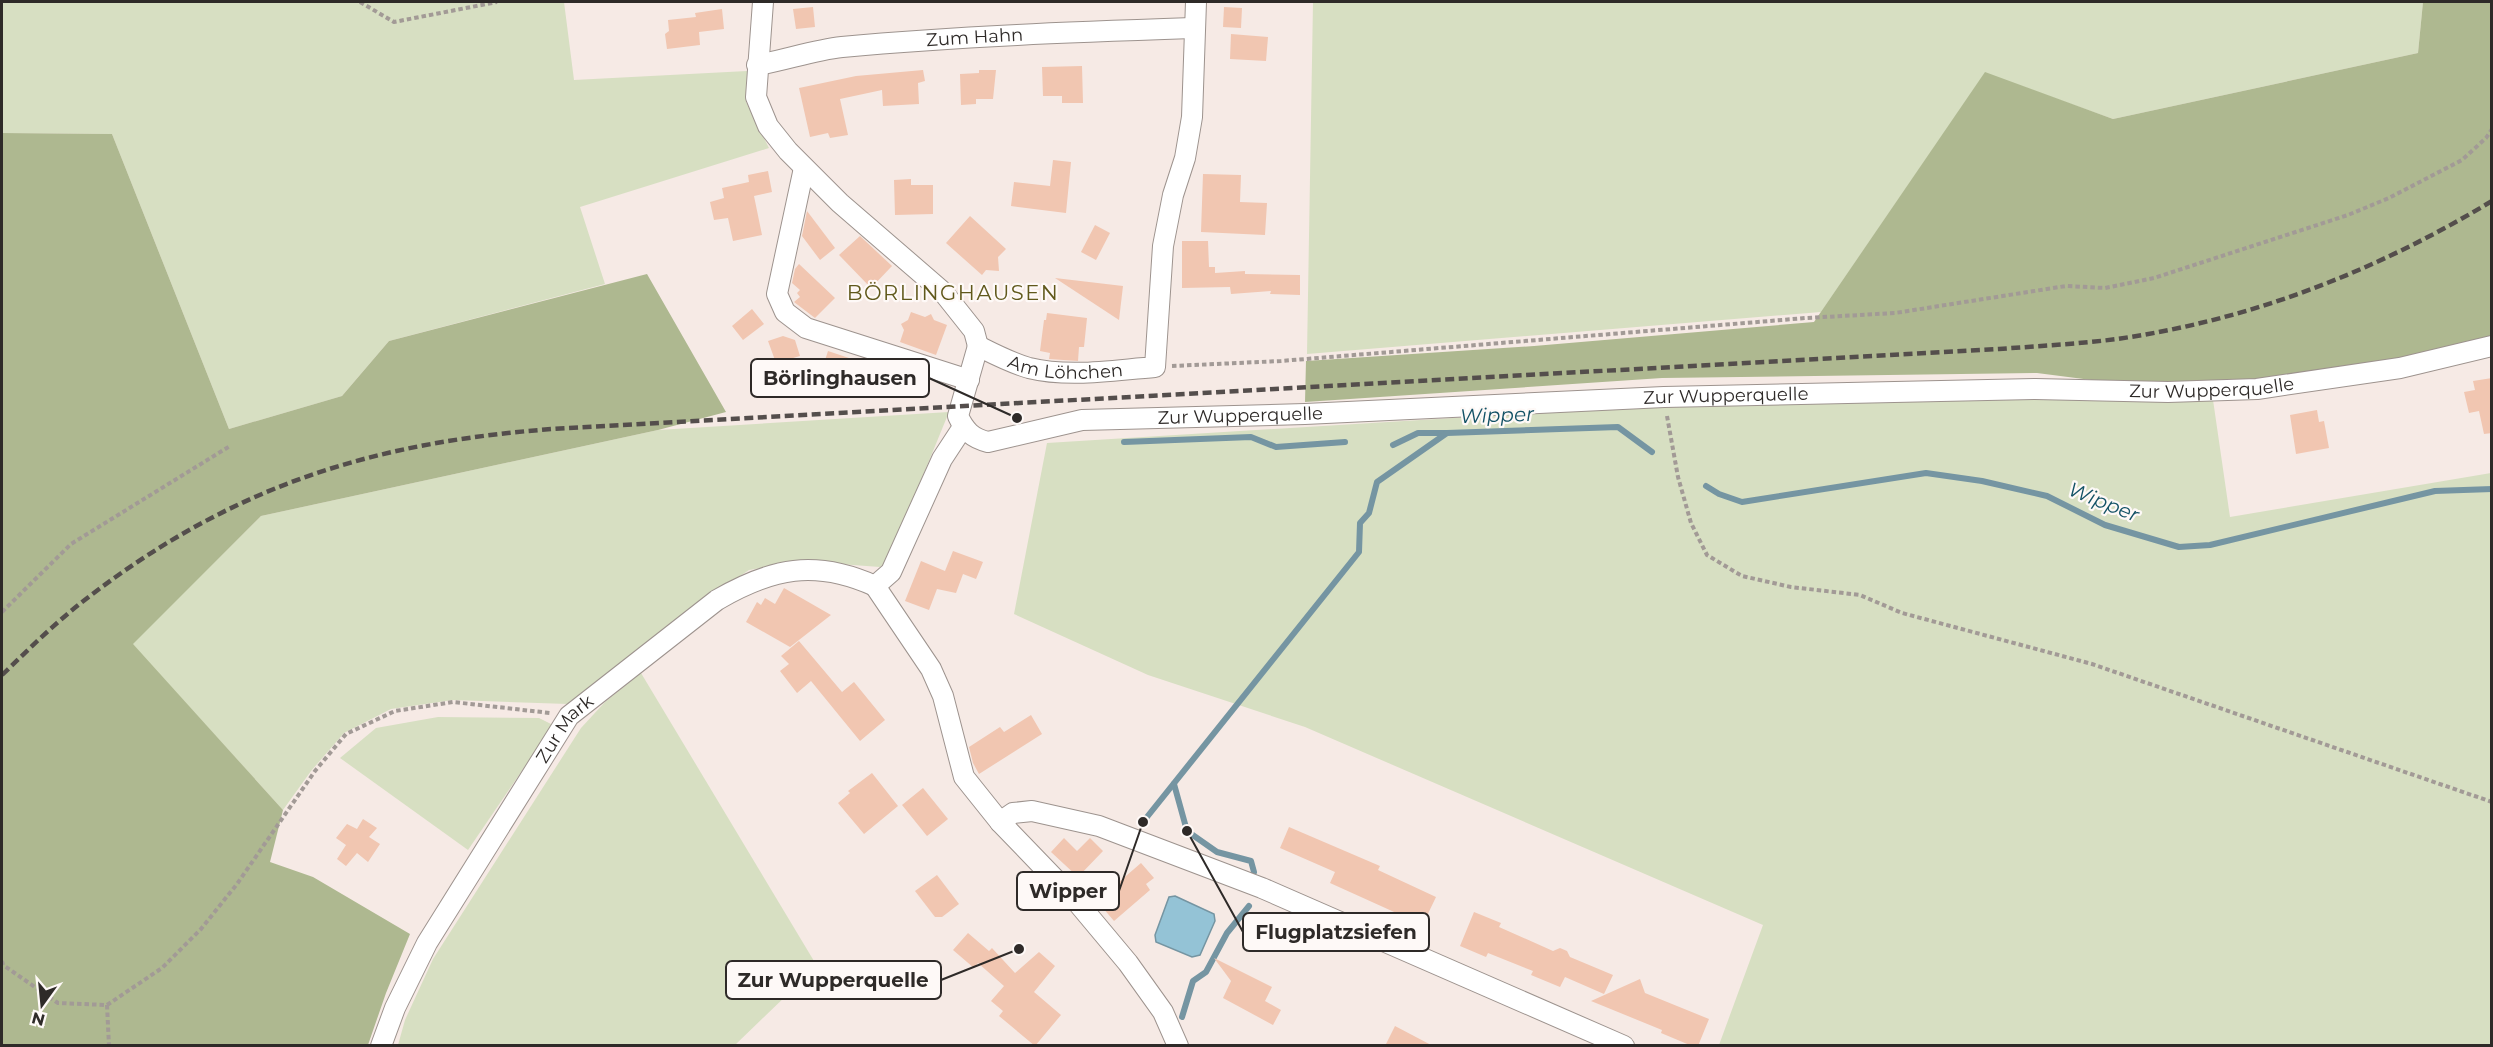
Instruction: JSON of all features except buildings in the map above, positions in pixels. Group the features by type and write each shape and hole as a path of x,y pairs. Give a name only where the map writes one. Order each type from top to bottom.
{"street":[{"path":"763,2 756,97 768,126 804,168 943,292 974,332 978,346 958,417 963,427 942,459 891,572 875,586 931,669 943,696 964,777 1000,822 1077,902 1128,963 1163,1012 1178,1046"},
{"path":"1155,367 1163,246 1173,195 1185,158 1192,117 1196,2"},
{"name":"Zum Hahn","path":"758,64 840,48 1082,32 1194,28"},
{"path":"804,168 777,294 785,312 806,328 816,332 969,380"},
{"name":"Am Löhchen","path":"978,346 1028,368 1055,372 1155,367"},
{"name":"Zur Wupperquelle","path":"963,427 974,439 988,442 1082,420 1305,414 1664,397 2023,389 2168,392 2257,389 2400,368 2492,346"},
{"name":"Zur Mark","path":"381,1046 394,1008 427,943 569,716 717,600 766,575 815,570 853,576 875,586"},
{"path":"1000,822 1013,813 1032,811 1099,826 1262,888 1624,1046"}],"path":[{"path":"360,2 394,22 497,2"},
{"path":"1155,367 1281,361 1794,319 1895,314 2066,286 2105,288 2154,278 2348,215 2389,198 2462,160 2486,138 2492,129"},
{"path":"1664,397 1677,477 1690,523 1707,555 1742,576 1791,587 1860,595 1902,613 2092,664 2492,802"},
{"path":"2,612 71,544 230,446"},
{"path":"2,961 3,965 58,1003 107,1005 162,968 201,929 237,884 315,771 346,734 395,711 453,702 569,716"},
{"path":"107,1005 109,1046"}],"green space":[{"path":"2,2 564,2 574,80 747,71 746,102 769,148 580,207 605,284 389,341 342,396 229,429 112,134 2,133"},
{"path":"1313,2 2423,2 2418,53 2113,119 1985,73 1821,312 1307,354"},
{"path":"2423,2 2491,2 2491,344 2400,368 2169,390 2037,373 1662,378 1305,402 1306,361 1534,346 1814,322 1985,72 2113,119 2418,53"},
{"path":"2,133 112,134 229,429 342,396 389,341 647,274 726,412 658,430 261,516 133,644 283,810 270,862 313,877 410,934 368,1045 2,1045"},
{"path":"2212,393 2230,517 2491,473 2491,1045 1719,1045 1763,925 1305,727 1148,675 1014,614 1047,443 1678,404"},
{"path":"949,412 888,561 880,567 812,562 749,570 715,593 596,688 568,704 453,700 391,709 344,733 311,771 283,810 132,644 261,516 658,430"},
{"path":"641,673 817,966 735,1045 398,1045 405,1020 433,959 581,728 605,702"},
{"path":"438,717 539,718 553,725 468,850 340,758 376,728"}],"water":[{"path":"1175,896 1214,914 1215,921 1200,955 1192,957 1156,942 1155,935 1169,897"}],"waterway":[{"name":"Wipper","path":"1143,822 1359,552 1360,523 1369,513 1377,482 1447,433 1618,427 1652,452"},
{"path":"1393,445 1418,433 1447,433"},
{"path":"1124,442 1251,437 1276,447 1345,442"},
{"name":"Wipper","path":"1706,486 1719,494 1742,502 1926,473 1982,481 2047,496 2105,525 2179,547 2210,545 2435,491 2492,489"},
{"path":"1174,784 1187,831 1217,852 1251,861 1254,872"},
{"name":"Wipper","path":"1034,906 1048,893"},
{"path":"1182,1017 1193,981 1206,972 1227,933 1249,906"}],"railway":[{"path":"2,675 53,626 86,599 142,559 198,525 255,497 313,474 372,457 434,443 567,428 1999,349 2102,341 2216,319 2311,289 2403,249 2492,201"}],"place":[{"name":"Börlinghausen","path":"1017,418"},
{"name":"Wipper","path":"1143,822"},
{"name":"Flugplatzsiefen","path":"1187,831"},
{"name":"Zur Wupperquelle","path":"1019,949"}],"district":[{"name":"BÖRLINGHAUSEN","path":"953,293"}]}
